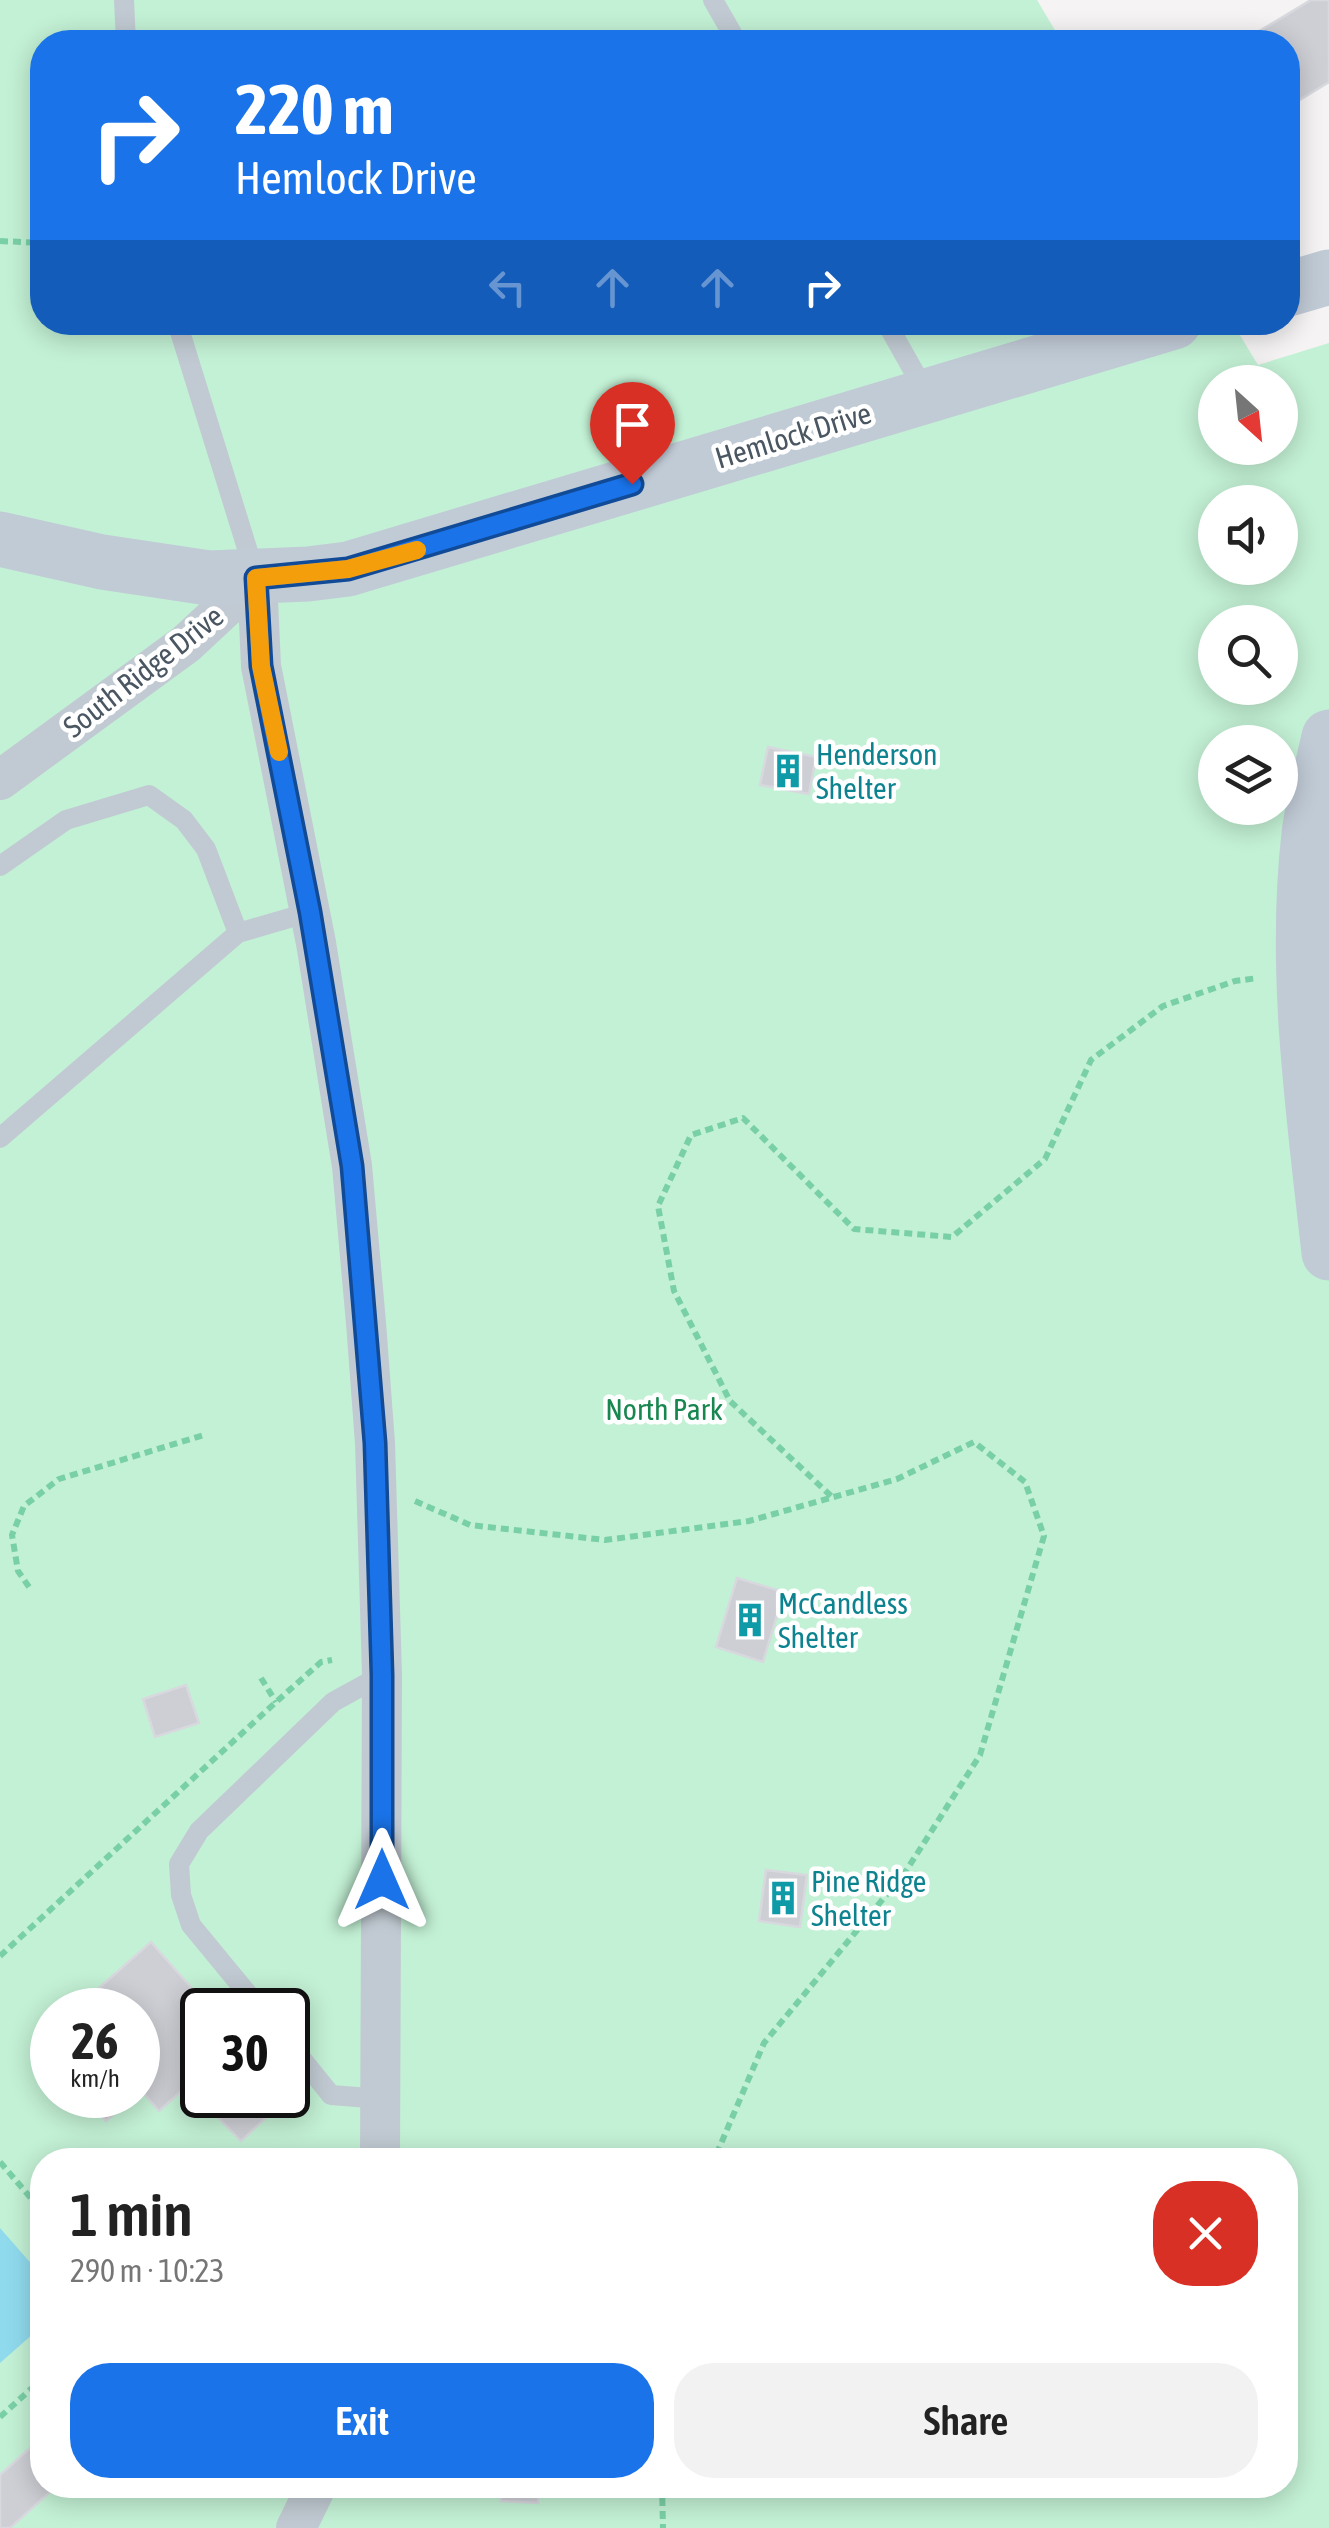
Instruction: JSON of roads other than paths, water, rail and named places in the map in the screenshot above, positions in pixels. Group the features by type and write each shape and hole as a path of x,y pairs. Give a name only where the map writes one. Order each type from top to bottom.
{"street":[{"path":"1300,285 1329,277"},
{"name":"Hemlock Drive","path":"0,539 102,562 209,578 335,571 384,560 1129,335"},
{"name":"South Ridge Drive","path":"0,780 186,644 256,578"},
{"name":"South Ridge Drive","path":"256,578 261,666 310,912 352,1166 366,1324 382,1675 380,2148"},
{"path":"1329,737 1309,832 1303,933 1306,1049 1329,1253"},
{"path":"296,2528 311,2498"}],"lane":[{"path":"124,0 125,30"},
{"path":"713,0 730,30"},
{"path":"182,335 256,578"},
{"path":"893,335 927,394"},
{"path":"0,866 66,820 149,795 184,820 206,849 238,933"},
{"path":"0,1138 238,933 310,912"},
{"path":"243,1988 191,1924 180,1895 178,1864 199,1831 333,1702 382,1675"},
{"path":"310,2068 332,2095 382,2098"}],"water":[{"path":"0,2228 30,2262 30,2337 0,2363"}],"place":[{"name":"Henderson Shelter","path":"788,771"},
{"name":"McCandless Shelter","path":"750,1620"},
{"name":"Pine Ridge Shelter","path":"783,1898"}],"park label":[{"name":"North Park","path":"664,1409"}]}
